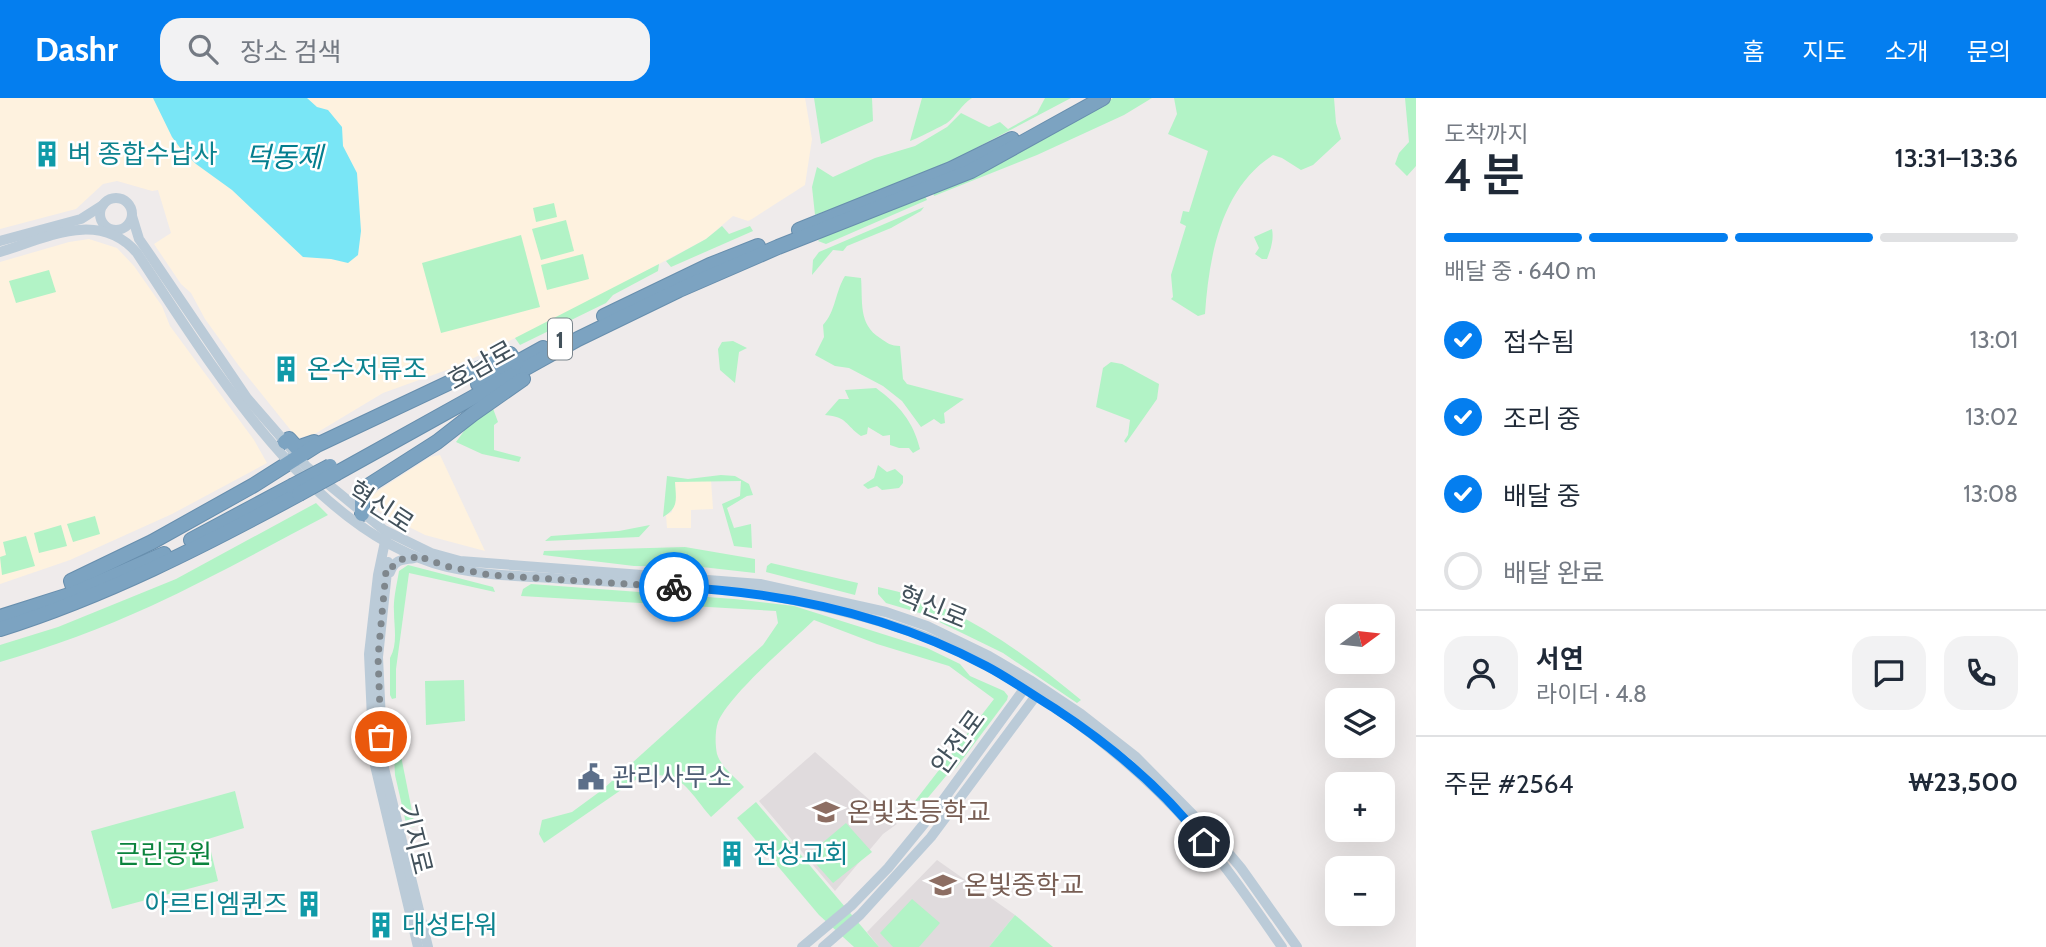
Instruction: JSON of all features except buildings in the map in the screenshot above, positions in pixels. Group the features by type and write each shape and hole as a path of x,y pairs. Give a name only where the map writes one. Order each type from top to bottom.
{"highway":[{"name":"호남로","path":"0,617 75,593 177,548 296,490 679,290 951,169 1086,98"},
{"name":"호남로","path":"827,223 971,171 1103,98"},
{"name":"호남로","path":"333,470 516,363 634,301 710,265 800,234"},
{"path":"362,514 362,493 368,486 437,442 526,377 565,356 562,349"},
{"path":"75,593 71,581 152,542 254,485 317,445 510,354 516,363"},
{"path":"285,442 289,439 297,448 315,442 317,445"},
{"name":"호남로","path":"0,629 48,614 118,586 209,542 296,490"}],"main road":[{"path":"0,241 81,219 110,199 121,199 130,205 132,216 126,227 112,231 83,229 0,252"},
{"path":"103,205 100,216 112,231"},
{"name":"혁신로","path":"132,216 145,249 247,398 285,442 293,460 389,538 416,555 445,566 490,575 725,589 800,601 883,623 925,638 1027,684"},
{"name":"혁신로","path":"112,231 137,253 240,403 326,498 374,534 460,561 671,578 724,579 799,591 909,619 989,656 1136,757 1167,786 1232,857 1297,947"},
{"path":"374,534 382,556"},
{"name":"기지로","path":"389,538 382,556 369,654 374,761 418,947"},
{"name":"기지로","path":"389,538 378,657 383,764 428,947"},
{"path":"386,571 390,572 395,563 404,558 413,559 416,555"},
{"name":"안전로","path":"802,947 852,906 888,868 941,803 1027,684"},
{"name":"혁신로","path":"1039,692 1132,765 1185,820 1231,875 1283,947"},
{"name":"안전로","path":"823,947 860,915 931,837 1039,692"}],"shaded area":[{"path":"0,98 805,98 812,139 805,185 752,219 748,221 733,216 706,239 565,314 455,367 383,393 313,435 297,438 239,366 205,319 191,293 181,284 154,244 171,233 158,190 152,191 117,181 103,184 76,209 0,229"},
{"path":"89,239 117,248 134,266 162,306 170,326 254,440 267,463 172,514 70,560 0,584 0,262"},
{"path":"440,455 485,551 425,535 371,505 370,498 379,490 430,457"},
{"path":"711,480 713,509 691,510 691,528 667,528 666,515 672,512 674,482"},
{"name":"온빛초등학교","path":"815,752 897,824 883,834 835,891 759,801"},
{"name":"온빛중학교","path":"937,860 1015,915 989,947 879,947 867,932"}],"green space":[{"path":"814,98 872,98 873,121 821,144"},
{"path":"922,98 972,98 947,123 910,141"},
{"path":"1045,98 1071,98 961,156 894,186 815,215 812,187 817,167 833,177 875,158 915,146 947,127 961,113 989,127 1000,122 1008,129 1037,113"},
{"path":"1113,98 1152,98 1124,115 1037,155 934,196 933,192 1072,122"},
{"path":"1174,98 1334,98 1336,123 1341,139 1313,165 1301,170 1273,155 1255,169 1241,186 1221,225 1210,269 1205,314 1198,316 1171,299 1171,275 1186,226 1180,223 1183,211 1189,212 1208,151 1168,134 1177,114"},
{"path":"1405,98 1416,98 1416,166 1407,176 1395,164 1399,153 1409,142"},
{"path":"925,196 927,200 826,244 818,241 826,234"},
{"path":"554,203 557,217 536,222 533,208"},
{"path":"924,207 891,228 847,246 843,251 833,250 812,275 813,260 819,252"},
{"path":"566,220 574,251 541,260 532,229"},
{"path":"722,226 729,234 750,226 753,231 671,267 666,261 706,239"},
{"path":"1272,229 1270,251 1267,259 1262,259 1255,254 1259,248 1254,237"},
{"path":"521,235 540,307 441,333 422,263"},
{"path":"583,254 589,279 547,290 541,265"},
{"path":"659,264 658,271 613,295 606,303 520,345 515,338"},
{"path":"49,270 56,292 16,303 9,281"},
{"path":"845,276 861,278 862,304 868,326 889,344 900,346 903,379 907,384 964,399 944,413 945,423 941,424 934,419 921,427 902,401 883,386 849,368 835,366 815,355 824,337 823,325 831,314"},
{"path":"733,341 747,348 739,352 735,383 720,370 718,349 722,342"},
{"path":"1111,362 1122,364 1159,384 1157,399 1126,443 1124,441 1128,435 1130,420 1096,407 1103,368"},
{"path":"876,388 904,414 920,449 913,453 909,448 890,445 890,435 883,436 868,427 867,434 861,436 842,420 825,415 839,399 849,399 845,390"},
{"path":"491,403 498,422 494,425 494,450 521,457 519,462 482,454 456,442 464,431 462,425"},
{"path":"878,465 887,472 895,469 903,476 903,483 899,488 882,490 877,486 868,489 863,485 874,478"},
{"path":"667,476 688,479 735,476 749,484 753,495 727,508 734,528 751,524 752,548 734,546 722,504 740,496 741,481 675,482 674,506 663,517"},
{"path":"316,503 328,515 196,584 96,629 0,662 0,645 58,627 176,579"},
{"path":"95,516 100,534 73,542 67,524"},
{"path":"61,525 67,546 39,553 34,533"},
{"path":"650,525 639,537 545,541 551,536 619,531"},
{"path":"26,536 35,566 2,575 0,557 6,555 3,542"},
{"path":"685,547 755,559 755,573 702,567 634,566 543,555 544,551"},
{"path":"771,563 858,583 855,595 766,572"},
{"path":"408,565 493,587 495,592 409,573 396,669 396,698 392,699 390,658 395,641 395,597 399,571"},
{"path":"531,584 794,606 927,648 960,664 970,676 1004,691 1008,696 956,768 926,800 915,801 994,699 949,666 877,644 814,620 747,684 718,722 716,738 719,759 744,787 711,817 681,782 663,775 652,776 637,779 544,843 539,834 542,820 572,812 602,790 763,645 778,623 776,611 521,596 523,589"},
{"path":"878,587 907,594 961,617 1011,646 1081,700 1077,703 1003,653 923,614 886,603 878,594"},
{"path":"464,680 465,721 426,725 425,681"},
{"path":"395,713 415,826 411,827 406,823 395,775 392,717"},
{"name":"근린공원","path":"235,791 244,828 208,839 218,881 112,909 91,831"},
{"path":"756,802 879,947 854,947 819,915 737,818"},
{"path":"846,823 872,852 833,883 808,855"},
{"path":"912,899 940,923 919,947 893,947 880,933"},
{"path":"1015,915 1053,947 989,947"}],"water":[{"name":"덕동제","path":"153,98 307,98 317,107 328,110 342,127 343,146 357,173 361,231 358,255 348,263 303,257 232,190 196,164 181,149 172,137"}],"way so far":[{"path":"381,737 378,657 386,571 390,572 395,563 404,558 413,559 416,555 445,566 490,575 674,587"}],"place":[{"name":"벼 종합수납사","path":"47,154"},
{"name":"온수저류조","path":"286,369"},
{"name":"관리사무소","path":"591,777"},
{"name":"온빛초등학교","path":"826,812"},
{"name":"전성교회","path":"732,854"},
{"name":"온빛중학교","path":"943,885"},
{"name":"아르티엠퀸즈","path":"309,904"},
{"name":"대성타워","path":"381,925"}],"route":[{"path":"674,587 725,589 800,601 895,627 986,666 1080,725 1132,765 1204,842"}]}
